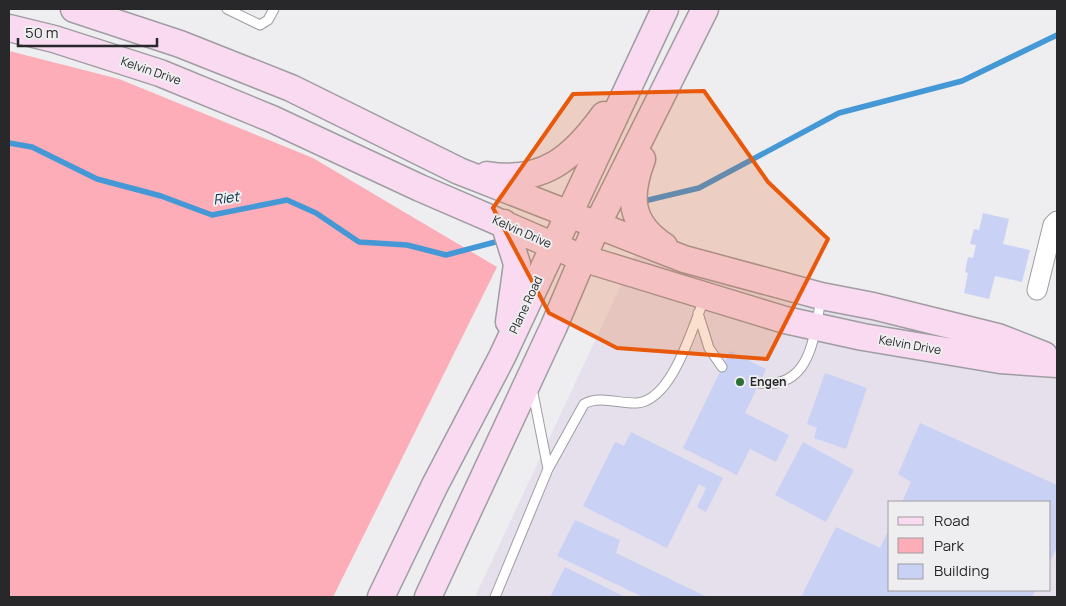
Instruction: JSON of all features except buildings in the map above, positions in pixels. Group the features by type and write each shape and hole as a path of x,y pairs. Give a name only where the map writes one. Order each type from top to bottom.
{"street":[{"name":"Kelvin Drive","path":"74,9 180,44 291,88 459,171 684,260 821,296 873,306 998,337 1057,362"},
{"name":"Plane Road","path":"381,597 435,485 502,358 665,9"},
{"path":"428,597 554,326 596,225 651,120 705,9"},
{"name":"Kelvin Drive","path":"9,28 54,39 160,73 272,119 420,188 553,246 701,305 816,326 863,337 1000,360 1057,362"},
{"path":"459,171 504,178 530,176 560,163 586,140 634,75"},
{"path":"651,120 649,137 635,178 634,211 643,228 652,238 684,260"},
{"path":"1037,290 1053,225 1057,221"},
{"path":"502,358 514,296 517,264 504,224"}],"lane":[{"path":"227,9 260,25 268,20 274,9"},
{"path":"759,383 778,383 798,372 812,345 821,296"},
{"path":"701,305 710,348 722,367"},
{"path":"495,597 548,468 584,404 594,400 638,403 651,399 661,390 676,366 701,305"},
{"path":"529,377 548,468"}],"highlighted area":[{"path":"704,91 768,182 828,239 767,359 617,348 549,313 493,208 573,94"}],"shaded area":[{"path":"645,234 1057,355 1057,597 475,597"}],"green space":[{"path":"9,51 119,79 313,158 497,267 333,597 9,597"}],"waterway":[{"path":"640,202 699,188 839,113 962,81 1057,35"},
{"name":"Riet","path":"9,143 32,147 97,179 161,196 212,215 287,200 316,213 359,242 407,245 446,255 503,240"}],"place":[{"name":"Engen","path":"740,382"}]}
